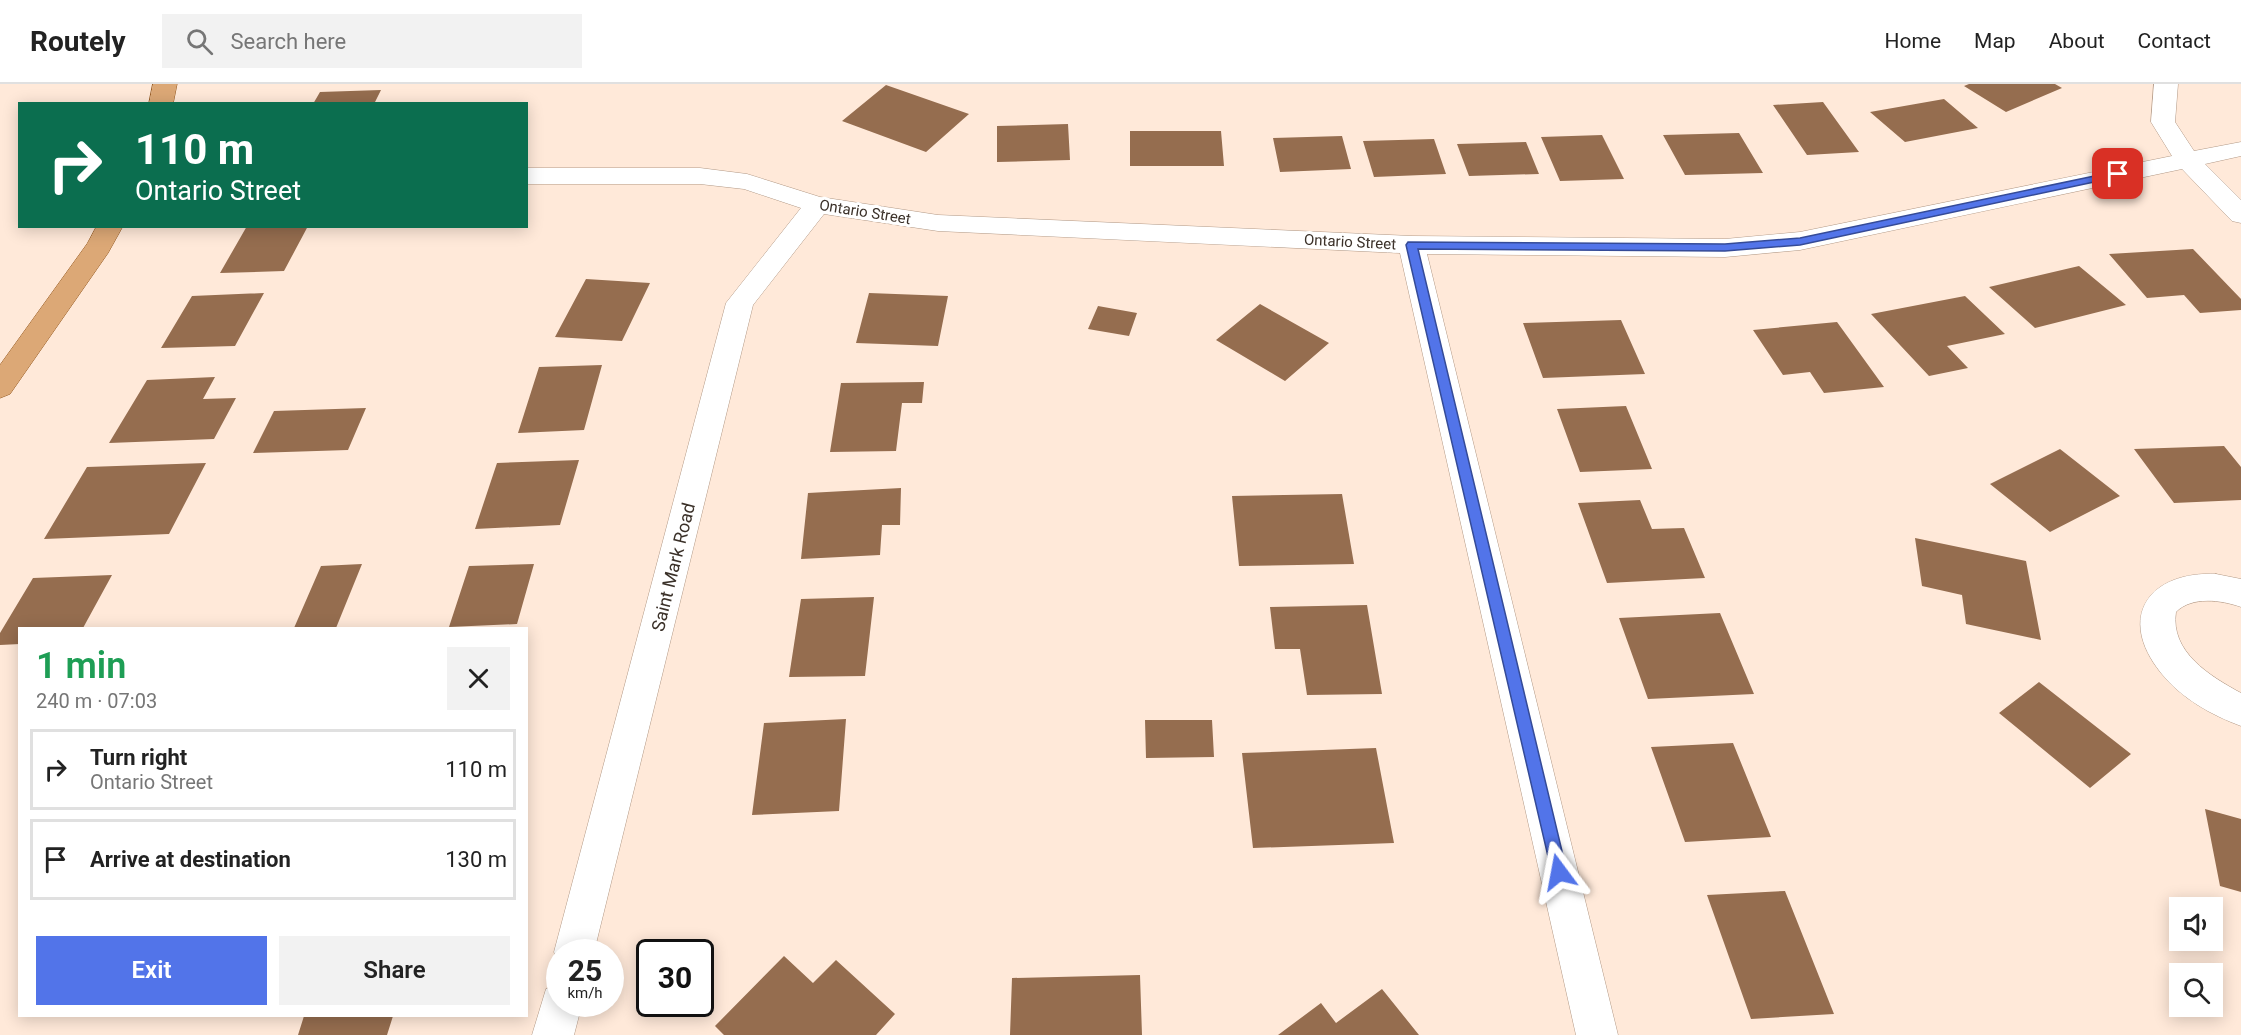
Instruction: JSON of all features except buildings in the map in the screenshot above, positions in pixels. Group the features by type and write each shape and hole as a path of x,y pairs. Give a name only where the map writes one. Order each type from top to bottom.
{"main road":[{"path":"161,102 165,84"},
{"path":"0,387 99,247 109,228"}],"street":[{"path":"2166,84 2163,122 2186,159 2241,215"},
{"name":"Ontario Street","path":"528,176 700,176 747,182 817,205 938,223 1412,245 1725,248 1800,241 2241,149"},
{"name":"Saint Mark Road","path":"577,939 740,303 817,205"},
{"path":"1412,245 1597,1035"},
{"path":"2241,593 2202,586 2175,592 2159,607 2156,628 2165,652 2187,677 2217,700 2241,710"},
{"path":"553,1035 558,1017"}],"route":[{"path":"1559,872 1412,245 1725,248 1800,241 2118,174"}]}
